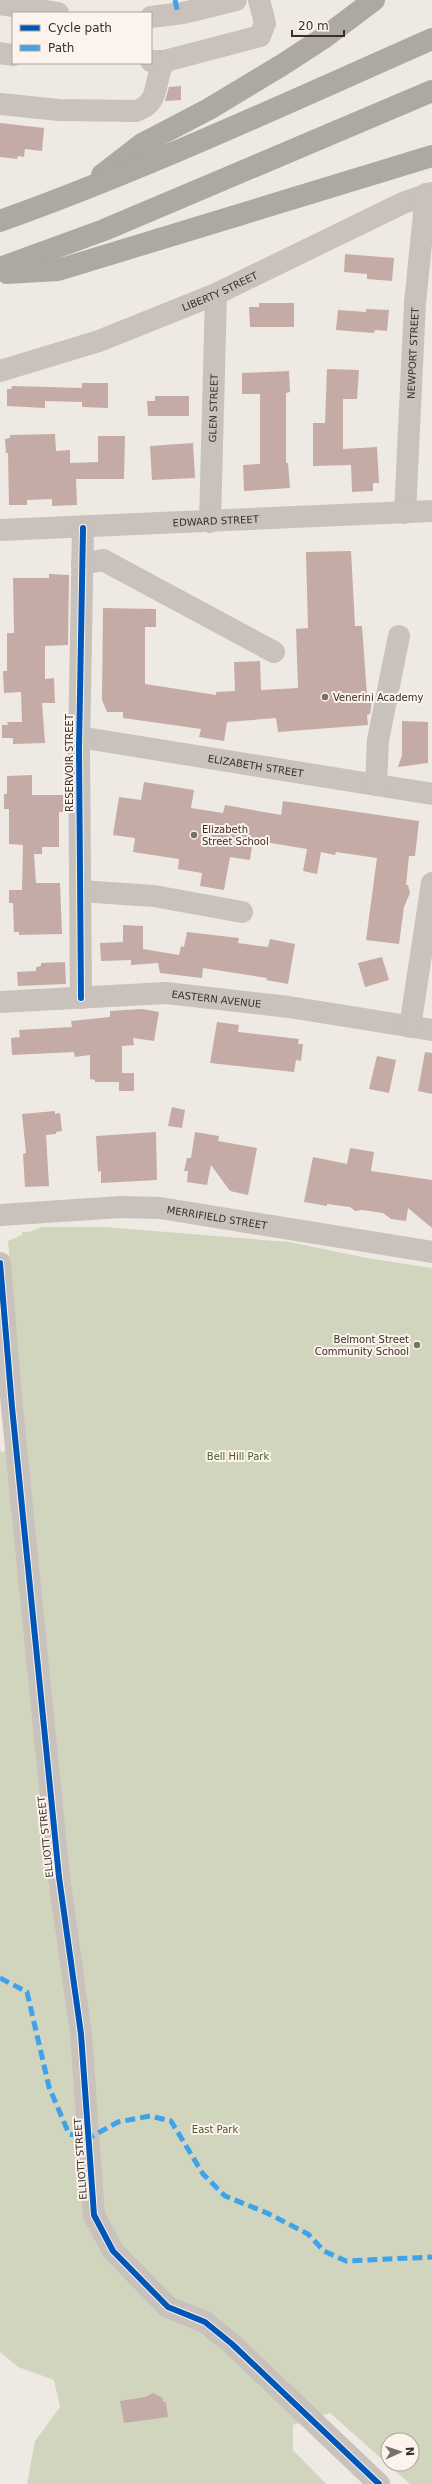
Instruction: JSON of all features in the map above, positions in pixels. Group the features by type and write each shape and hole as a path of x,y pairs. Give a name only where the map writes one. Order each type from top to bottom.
{"highway":[{"path":"79,193 142,144 209,110 282,65 325,37 374,0"},
{"path":"0,221 79,193 172,155 432,39"},
{"path":"0,268 112,227 432,91"},
{"path":"0,274 58,270 432,156"}],"street":[{"path":"152,17 183,13 236,0"},
{"path":"0,104 59,110 136,111 147,108 158,85 161,66 158,61 260,36 265,23 259,0"},
{"path":"0,4 53,8"},
{"path":"0,53 12,55"},
{"name":"LIBERTY STREET","path":"0,370 99,340 216,294 403,203 429,193"},
{"name":"NEWPORT STREET","path":"405,513 415,303 429,193"},
{"name":"GLEN STREET","path":"210,522 216,294"},
{"name":"EDWARD STREET","path":"0,530 83,528 432,511"},
{"path":"103,560 104,527"},
{"name":"RESERVOIR STREET","path":"82,998 79,737 83,528"},
{"path":"82,564 103,560 274,652"},
{"path":"376,785 378,740 399,636"},
{"name":"ELIZABETH STREET","path":"79,737 432,794"},
{"path":"410,1027 432,883"},
{"path":"80,891 154,896 242,912"},
{"name":"EASTERN AVENUE","path":"0,1002 166,993 289,1007 432,1030"},
{"name":"MERRIFIELD STREET","path":"0,1215 121,1207 160,1208 432,1252"},
{"name":"ELLIOTT STREET","path":"0,1263 6,1407 59,1877 81,2034 94,2215 113,2251 168,2307 205,2322 232,2344 379,2484"}],"green space":[{"name":"Bell Hill Park","path":"42,1227 105,1227 289,1242 367,1258 432,1268 432,2484 410,2484 396,2472 420,2472 420,2432 380,2432 380,2457 330,2413 293,2425 293,2450 326,2484 27,2484 35,2441 60,2407 54,2380 18,2367 0,2352 0,1448 1,1452 13,1449 14,1308 8,1241 22,1235 22,1232 29,1232"}],"building":[{"path":"181,86 181,100 165,101 169,87"},
{"path":"0,123 44,128 42,151 25,149 24,157 18,156 17,159 0,157"},
{"path":"345,254 394,258 392,281 367,279 367,274 344,272"},
{"path":"259,303 294,303 294,327 250,327 249,307 259,307"},
{"path":"366,309 389,310 387,331 375,330 374,333 336,330 338,310 366,312"},
{"path":"327,369 359,370 357,399 343,399 343,449 377,447 379,483 373,483 373,491 352,492 351,465 313,466 313,423 325,423"},
{"path":"289,371 290,392 286,393 286,463 288,463 290,488 244,491 243,465 260,464 260,394 242,394 242,373"},
{"path":"82,383 108,383 108,408 82,407 82,402 45,401 45,408 7,406 7,389 11,389 12,386 82,388"},
{"path":"155,396 189,396 189,416 148,416 147,401 155,401"},
{"path":"55,434 56,451 70,450 70,463 98,462 98,436 125,436 124,479 76,479 77,505 52,506 52,499 27,500 27,505 9,505 8,453 6,453 5,439 10,438 10,435"},
{"path":"193,443 195,478 152,480 150,446"},
{"path":"351,551 355,626 362,626 367,695 373,695 370,714 367,715 368,725 278,732 276,718 227,722 224,741 199,737 201,729 123,718 123,712 107,712 102,700 103,608 156,609 156,627 145,627 145,684 216,695 216,692 235,691 234,662 260,661 261,690 298,688 296,629 308,628 306,552"},
{"path":"49,574 69,575 68,645 45,646 45,679 54,678 55,703 42,703 45,743 13,744 13,738 2,738 2,725 8,725 7,722 22,722 21,692 4,693 3,671 7,671 7,633 14,633 13,578 49,578"},
{"path":"402,721 428,722 428,763 398,767 402,755"},
{"path":"32,775 32,795 67,795 67,812 59,812 59,847 42,847 42,854 34,854 36,883 60,883 62,934 19,935 19,932 14,932 13,903 9,903 9,890 22,890 23,845 9,844 9,809 4,809 4,794 7,794 7,776"},
{"path":"144,782 194,790 191,808 223,813 225,805 281,815 283,801 419,821 415,856 409,856 406,885 408,885 410,893 404,907 399,944 366,940 377,858 336,852 335,855 321,852 317,874 303,871 307,849 253,840 250,860 230,857 224,890 200,886 202,873 178,869 179,859 133,852 135,838 113,835 119,797 141,800"},
{"path":"123,925 143,926 143,949 179,955 181,946 184,947 187,932 239,938 238,943 268,947 270,939 295,944 288,984 266,980 267,978 203,968 202,978 160,973 158,963 131,965 131,960 101,961 100,943 123,942"},
{"path":"382,957 389,980 365,987 358,963"},
{"path":"65,962 66,984 18,986 17,972 36,971 36,967 41,966 41,963"},
{"path":"142,1009 159,1012 154,1041 133,1038 134,1045 122,1046 122,1073 134,1073 134,1091 119,1091 119,1082 95,1082 95,1080 90,1079 90,1055 75,1057 74,1052 12,1055 11,1038 20,1037 19,1030 72,1027 71,1021 110,1017 110,1011"},
{"path":"217,1022 239,1025 238,1032 299,1039 298,1044 303,1044 301,1061 296,1060 294,1072 210,1063"},
{"path":"425,1052 432,1053 432,1094 418,1091"},
{"path":"377,1056 396,1060 389,1093 369,1089"},
{"path":"172,1107 185,1110 182,1128 168,1126"},
{"path":"55,1111 55,1114 60,1113 62,1131 56,1132 56,1134 46,1135 49,1186 25,1187 23,1154 26,1153 22,1114"},
{"path":"156,1132 157,1180 101,1183 101,1171 98,1172 96,1136"},
{"path":"195,1132 219,1136 218,1141 257,1148 248,1195 230,1191 211,1165 207,1185 187,1182 188,1171 184,1171 187,1158 191,1158"},
{"path":"350,1148 374,1152 371,1171 432,1180 432,1228 408,1208 406,1221 391,1219 383,1213 362,1210 355,1211 350,1207 327,1204 327,1206 304,1202 313,1157 347,1164"},
{"path":"153,2393 163,2398 163,2402 166,2402 168,2417 124,2423 120,2401 145,2397"}],"marked path":[{"path":"175,0 178,14"},
{"path":"0,1978 27,1992 49,2087 69,2134 89,2138 118,2122 150,2116 171,2121 203,2174 225,2196 267,2213 308,2234 324,2251 346,2261 432,2257"}],"cycle path":[{"path":"81,998 79,748 83,528"},
{"path":"0,1263 12,1407 59,1877 81,2034 94,2215 113,2251 168,2307 205,2322 232,2344 379,2484"}],"place":[{"name":"Venerini Academy","path":"325,697"},
{"name":"Elizabeth Street School","path":"194,835"},
{"name":"Belmont Street Community School","path":"417,1345"}],"park label":[{"name":"East Park","path":"215,2129"}]}
